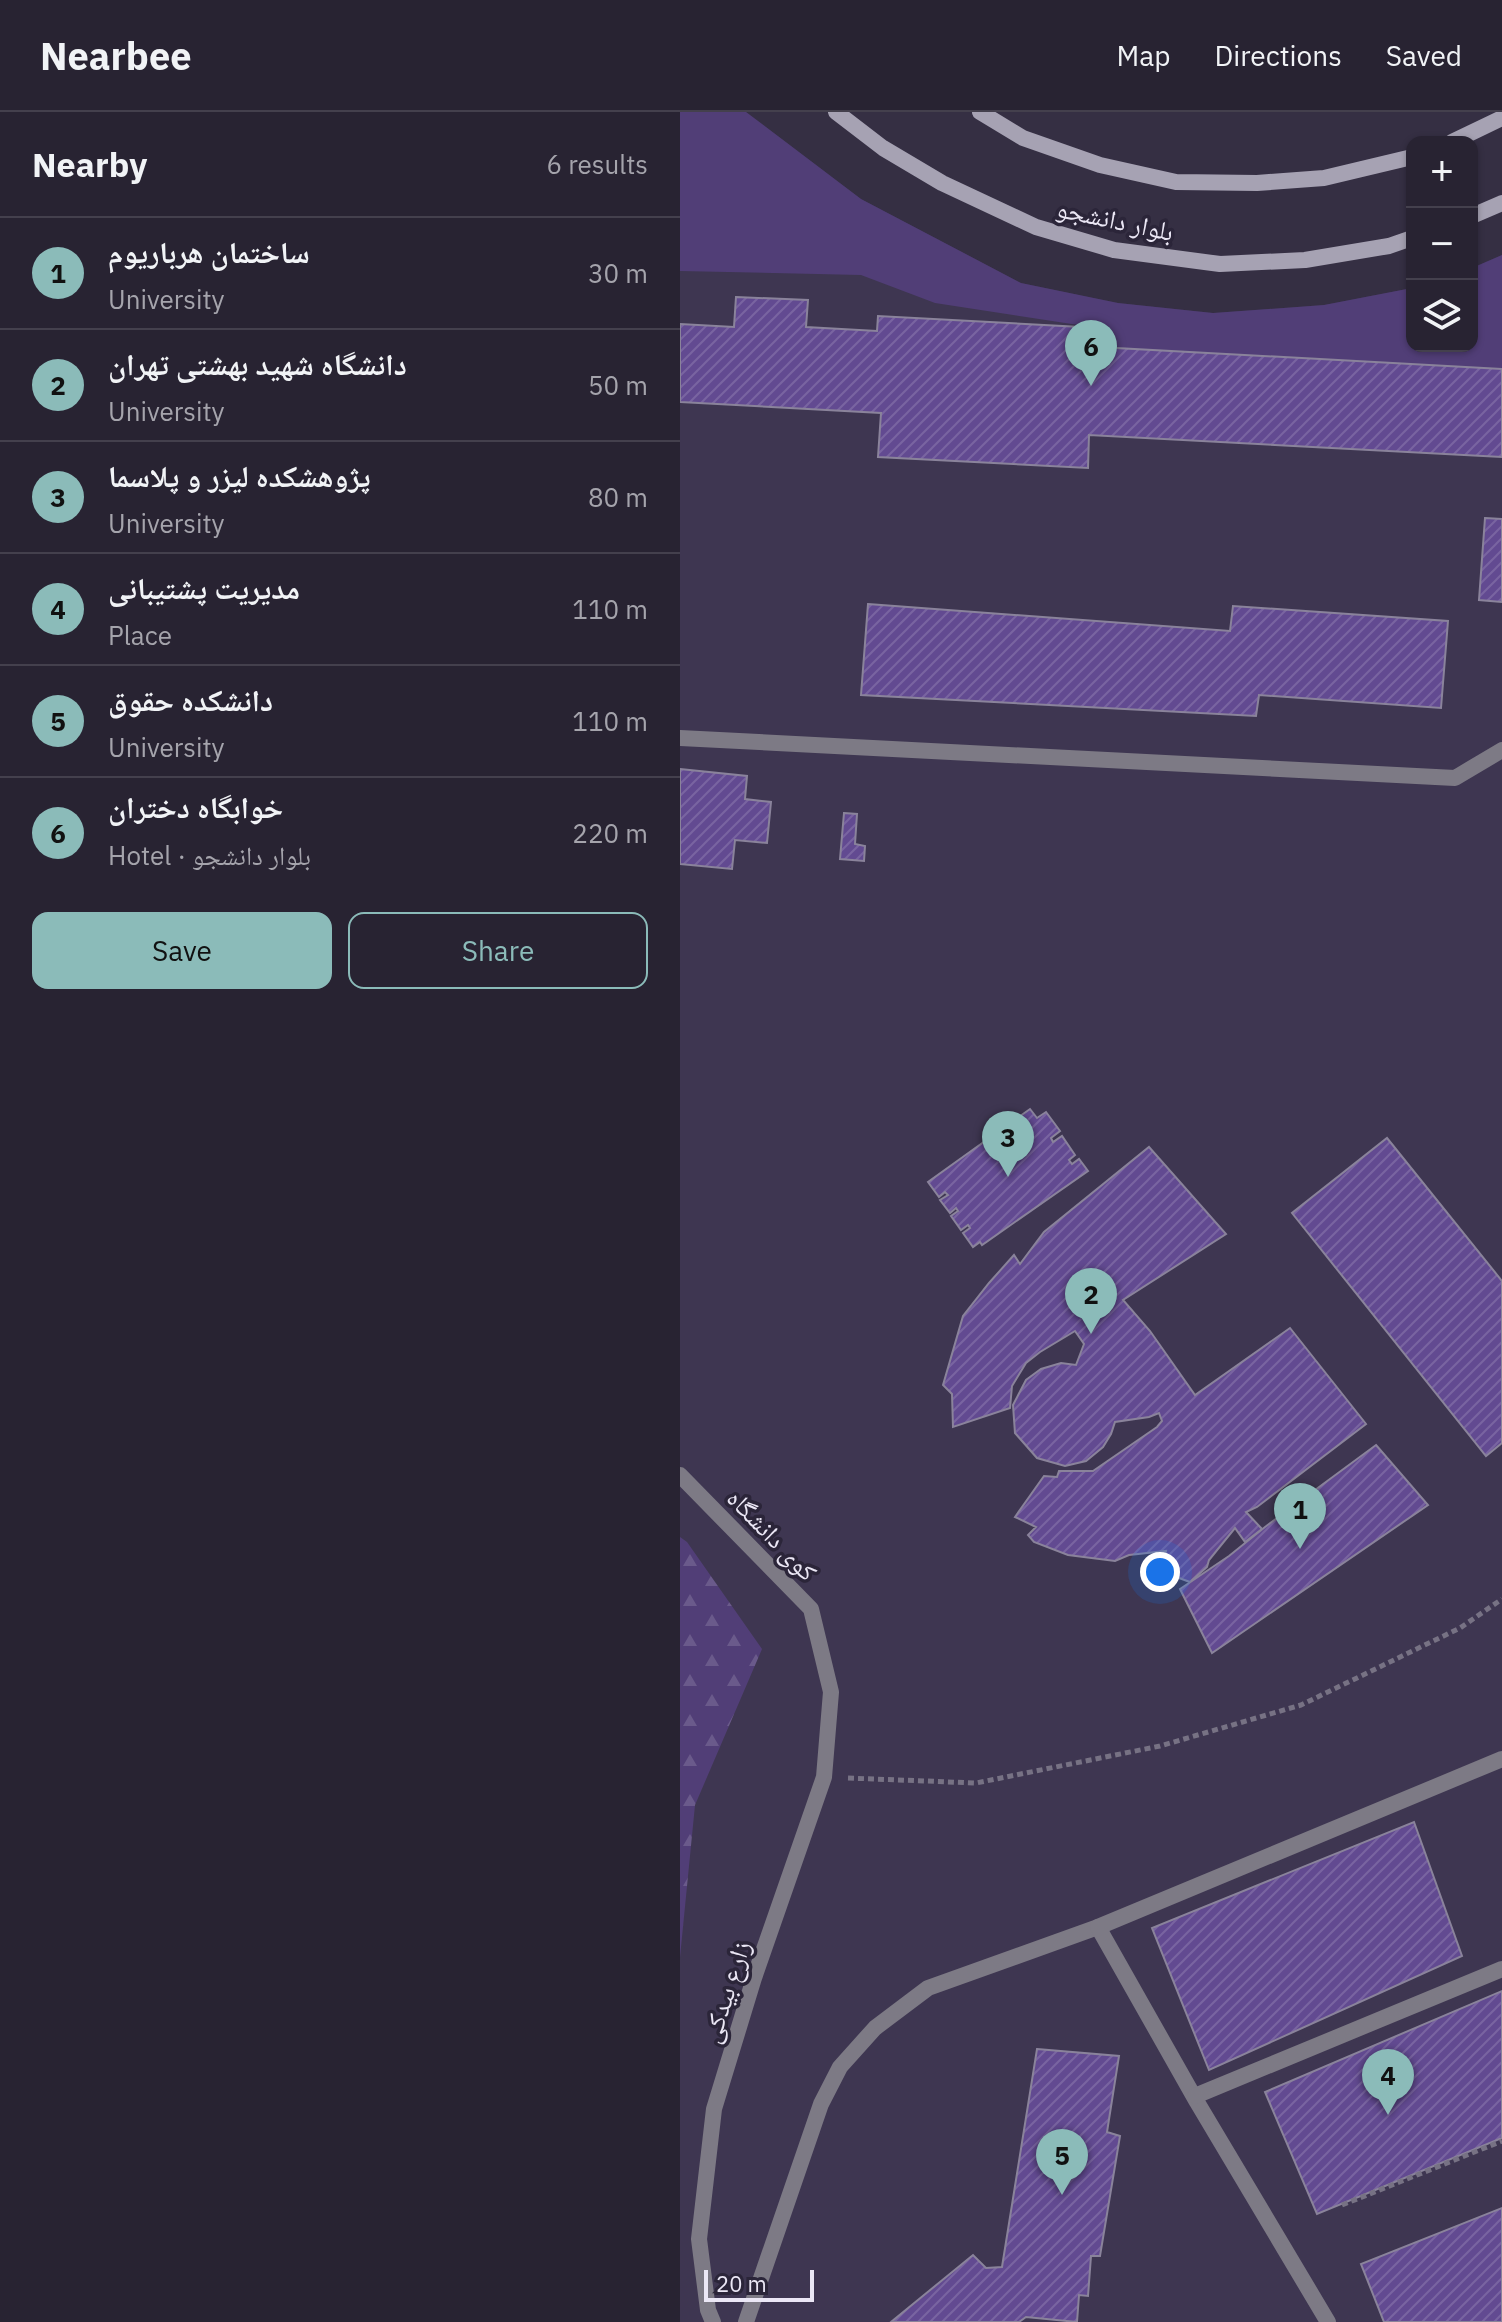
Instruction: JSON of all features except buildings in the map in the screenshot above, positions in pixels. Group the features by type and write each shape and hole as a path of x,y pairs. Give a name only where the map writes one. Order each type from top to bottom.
{"main road":[{"name":"بلوار دانشجو","path":"836,112 883,148 942,183 1036,227 1114,250 1220,264 1305,260 1389,246 1406,240"},
{"name":"بلوار دانشجو","path":"980,112 1023,138 1100,165 1176,182 1257,183 1324,178 1406,158"},
{"path":"1464,136 1502,118"},
{"path":"1478,213 1502,203"}],"street":[{"path":"680,738 1455,778 1502,750"},
{"name":"کوی دانشگاه","path":"680,1475 811,1609 831,1692 824,1777"},
{"path":"746,2322 821,2104 840,2067 875,2028 928,1988 1098,1927 1502,1759"},
{"name":"زارع بیدکی","path":"713,2322 708,2310 699,2239 714,2109 754,1978 824,1777"},
{"path":"1098,1927 1328,2322"},
{"path":"1195,2096 1502,1969"}],"path":[{"path":"824,1777 976,1783 1160,1746 1301,1705 1460,1628 1502,1599"},
{"path":"1342,2205 1502,2141"}],"shaded area":[{"path":"680,112 746,112 861,199 1021,283 1118,303 1213,313 1324,305 1406,289 1406,352 1478,352 1478,265 1502,255 1502,2322 680,2322"}],"green space":[{"path":"680,112 746,112 861,199 1021,283 1118,303 1213,313 1324,305 1406,289 1406,352 1478,352 1478,265 1502,255 1502,369 1098,347 1098,328 935,303 861,275 680,271"},
{"path":"680,1537 687,1542 762,1649 695,1805 680,1957"}],"place":[{"name":"خوابگاه دختران","path":"1091,386"},
{"name":"پژوهشکده لیزر و پلاسما","path":"1008,1177"},
{"name":"دانشگاه شهید بهشتی تهران","path":"1091,1334"},
{"name":"ساختمان هرباریوم","path":"1300,1549"},
{"name":"مدیریت پشتیبانی","path":"1388,2115"},
{"name":"دانشکده حقوق","path":"1062,2195"}]}
